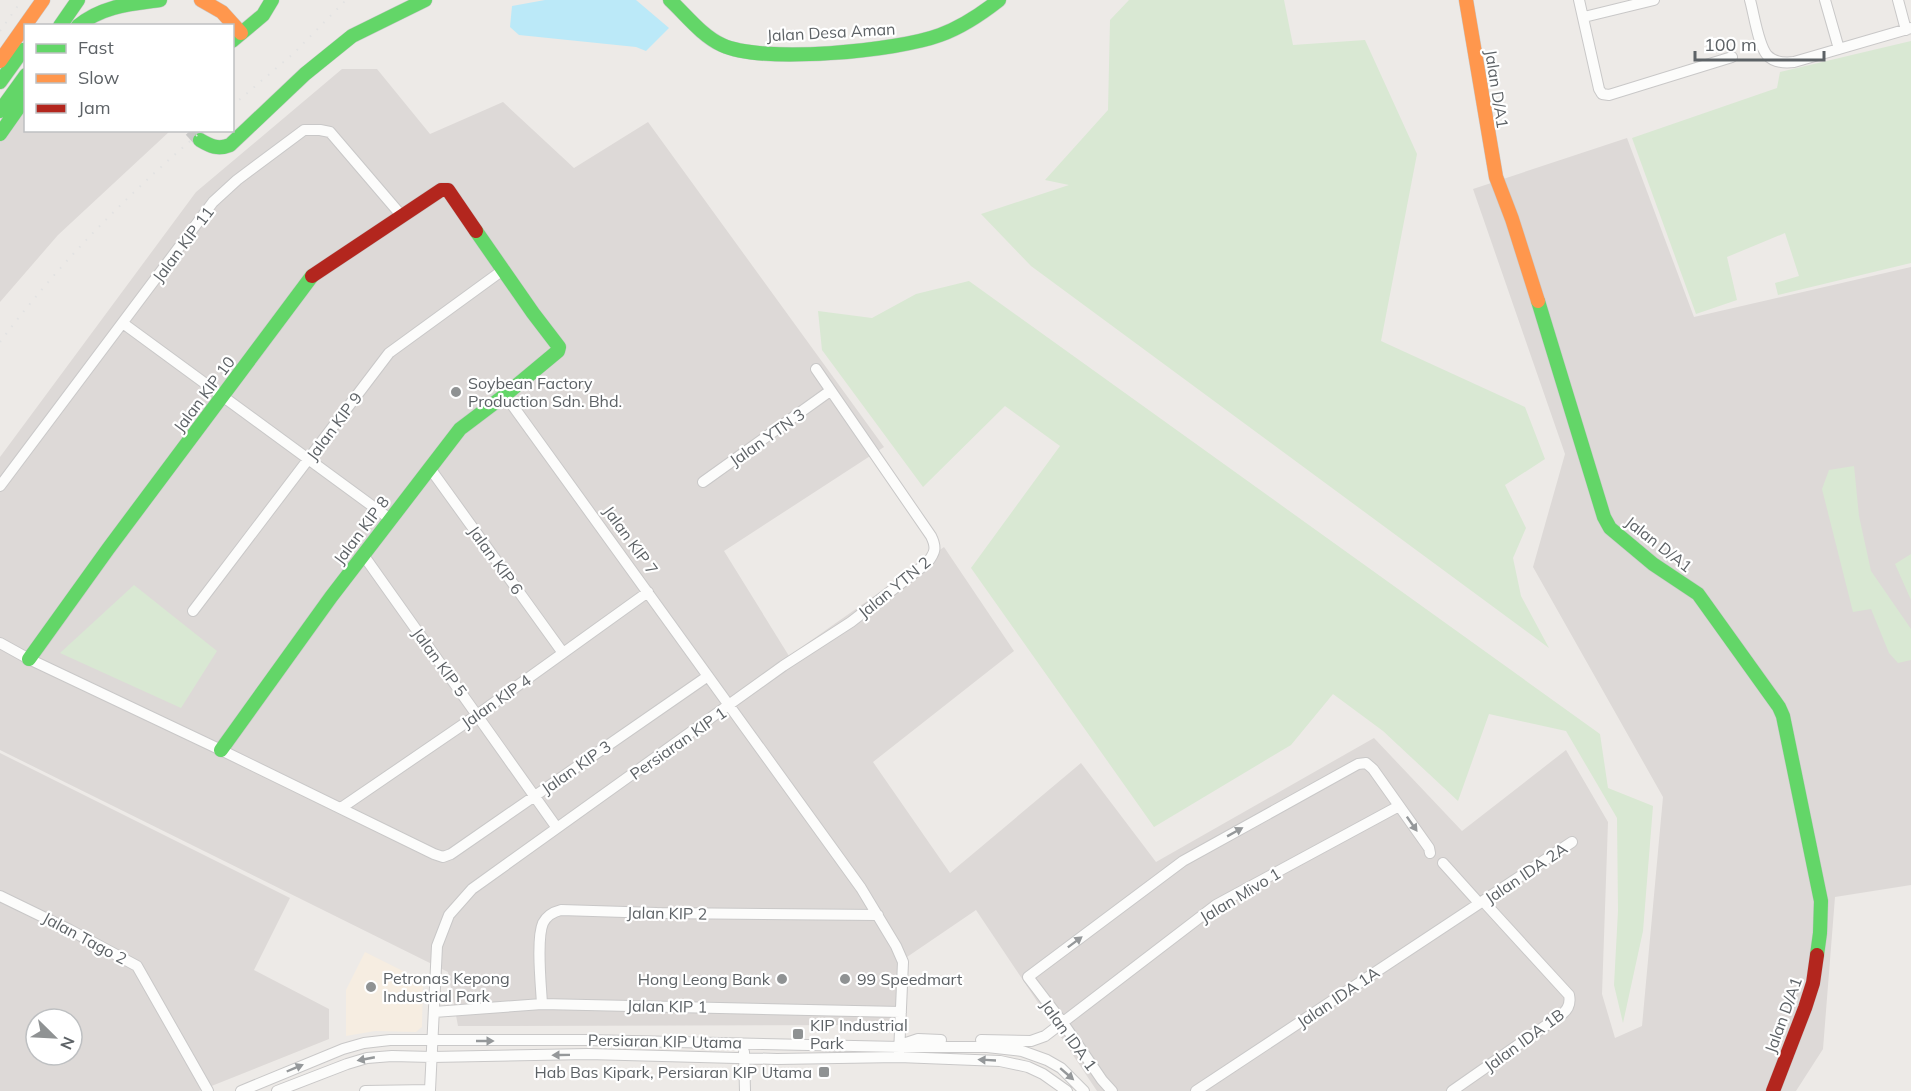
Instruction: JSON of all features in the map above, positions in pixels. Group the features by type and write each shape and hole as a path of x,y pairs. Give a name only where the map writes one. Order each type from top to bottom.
{"main road":[{"path":"0,41 29,0"},
{"path":"27,24 44,0"},
{"path":"41,24 58,0"},
{"path":"61,24 78,0"},
{"path":"80,24 88,16 108,8 160,0"},
{"path":"201,0 222,12 229,24"},
{"path":"237,37 263,15 272,0"},
{"path":"200,140 214,148 230,145 305,74 352,36 425,0"},
{"name":"Jalan Desa Aman","path":"670,0 711,38 722,45 744,51 775,52 817,52 897,46 955,30 999,0"},
{"name":"Jalan D/A1","path":"1466,0 1496,177 1512,219 1562,375 1604,517 1610,528 1653,564 1698,594 1779,707 1783,716 1821,901 1820,933 1813,983 1773,1091"},
{"path":"0,61 24,28"},
{"path":"0,82 24,49"},
{"path":"0,111 24,78"},
{"path":"0,134 24,100"},
{"name":"Jalan KIP 10","path":"30,659 108,549 314,273 443,189 449,192 503,270"},
{"name":"Jalan KIP 8","path":"221,750 331,597 460,429 555,355 559,347 503,270"}],"street":[{"path":"1579,0 1602,94 1609,94 1732,57"},
{"path":"1584,17 1654,0"},
{"path":"1750,0 1762,45 1767,55 1784,63 1908,29 1898,0"},
{"path":"1825,0 1839,49"},
{"name":"Jalan KIP 11","path":"0,486 124,324 213,202 237,180 304,130 330,132 401,215"},
{"name":"Jalan KIP 9","path":"193,611 389,353 503,270"},
{"path":"124,324 390,519"},
{"name":"Jalan YTN 2","path":"730,705 783,666 851,622 927,563 934,554 936,545 931,536 816,369"},
{"name":"Jalan YTN 3","path":"703,482 830,391"},
{"name":"Jalan KIP 7","path":"505,395 730,705"},
{"name":"Jalan KIP 6","path":"429,467 563,653"},
{"name":"Jalan KIP 5","path":"364,556 558,828"},
{"name":"Jalan KIP 4","path":"341,808 477,715 648,592"},
{"path":"0,643 341,808"},
{"name":"Jalan KIP 3","path":"341,808 443,857 451,854 708,676"},
{"name":"Persiaran KIP 1","path":"365,1091 430,1090 437,946 449,915 472,889 730,705 861,888 896,946 903,962 900,1052"},
{"name":"Jalan IDA 1","path":"1112,1091 1028,977 1183,861 1358,764 1370,766 1399,806"},
{"path":"1399,806 1429,848 1430,853"},
{"name":"Jalan Mivo 1","path":"900,1052 918,1039 1031,1041 1045,1036 1216,905 1399,806"},
{"name":"Jalan IDA 2A","path":"1481,902 1572,842"},
{"path":"1443,863 1481,902"},
{"name":"Jalan Tago 2","path":"0,896 137,966 208,1091"},
{"name":"Jalan IDA 1A","path":"1196,1091 1481,902"},
{"name":"Jalan IDA 1B","path":"1452,1091 1567,1011 1570,1001 1569,995 1481,902"},
{"name":"Jalan KIP 2","path":"542,1004 541,929 543,922 554,912 561,910 878,915"},
{"name":"Jalan KIP 1","path":"434,1012 542,1004 901,1012"},
{"name":"Persiaran KIP Utama","path":"241,1091 322,1057 364,1043 390,1040 744,1043 900,1052 1000,1061 1043,1074 1067,1091"},
{"path":"744,1043 745,1091"},
{"name":"Persiaran KIP Utama","path":"277,1091 346,1064 368,1058 392,1056 432,1058 588,1054 745,1059 987,1047 1022,1051 1034,1055 1061,1068 1084,1091"},
{"path":"1028,1068 1034,1055"}],"shaded area":[{"path":"342,69 377,69 430,134 503,102 574,168 648,122 884,447 724,551 789,656 944,547 1014,651 873,762 950,873 1081,763 1156,862 1374,738 1462,831 1566,750 1608,822 1602,994 1615,1038 1642,1026 1663,797 1533,567 1565,454 1473,189 1627,138 1694,317 1911,267 1911,885 1835,897 1823,1049 1796,1091 1097,1091 976,910 907,957 901,1025 458,1026 448,972 0,750 0,457 196,192"},
{"path":"24,89 24,132 169,132 58,235 0,302 0,124"},
{"path":"0,753 290,898 254,970 329,1009 329,1039 199,1091 0,1091"},
{"path":"365,952 423,981 422,1027 416,1032 375,1031 346,1036 346,990"}],"green space":[{"path":"1129,0 1284,0 1293,45 1365,40 1417,154 1381,341 1525,407 1545,459 1505,485 1526,528 1513,558 1521,596 1549,648 1031,266 981,214 1069,185 1045,180 1108,110 1110,20"},
{"path":"1911,41 1911,263 1778,295 1775,283 1799,276 1785,233 1727,257 1737,300 1696,314 1632,138 1777,88 1780,72"},
{"path":"969,281 1600,734 1608,788 1653,806 1643,931 1623,1023 1614,985 1618,911 1617,818 1566,731 1489,714 1458,801 1383,731 1333,694 1291,745 1154,827 971,568 1060,446 1005,406 923,487 822,350 818,311 872,318 916,294"},
{"path":"1854,466 1859,516 1871,571 1911,629 1911,660 1898,663 1889,653 1871,609 1853,612 1822,489 1829,470"},
{"path":"1911,554 1911,600 1895,564"},
{"path":"134,585 217,651 181,708 60,653"}],"water":[{"path":"545,0 636,0 669,28 646,51 636,47 519,35 510,27 512,6"}],"tunnel":[{"path":"193,132 200,140"}],"railway":[{"path":"0,31 22,0"},
{"path":"234,104 294,53 346,0"},
{"path":"0,342 70,257 121,204 201,132"}],"traffic: fast":[{"path":"61,24 78,0"},
{"path":"81,24 107,10 160,0"},
{"path":"234,39 263,15 272,0"},
{"path":"200,140 214,147 230,145 305,74 352,36 425,0"},
{"path":"670,0 701,31 722,45 741,51 767,54 830,53 920,41 956,28 978,16 999,0"},
{"path":"0,82 23,50"},
{"path":"0,111 24,78"},
{"path":"0,134 24,100"},
{"path":"221,750 331,597 460,429 558,351 559,347 476,231"},
{"path":"29,659 108,549 312,276"},
{"path":"1538,301 1604,517 1610,528 1653,564 1698,594 1779,707 1783,716 1821,901 1817,955"}],"traffic: slow":[{"path":"26,24 43,0"},
{"path":"201,0 222,12 233,24"},
{"path":"1466,0 1496,177 1538,301"},
{"path":"234,25 241,33"},
{"path":"0,61 24,27"}],"traffic: jam":[{"path":"312,276 441,190 448,190 476,231"},
{"path":"1773,1091 1805,1008 1813,983 1817,955"}],"place":[{"name":"Soybean Factory Production Sdn. Bhd.","path":"456,392"},
{"name":"Hong Leong Bank","path":"782,979"},
{"name":"99 Speedmart","path":"845,979"},
{"name":"Petronas Kepong Industrial Park","path":"371,987"},
{"name":"KIP Industrial Park","path":"798,1034"},
{"name":"Hab Bas Kipark, Persiaran KIP Utama","path":"824,1072"}]}
